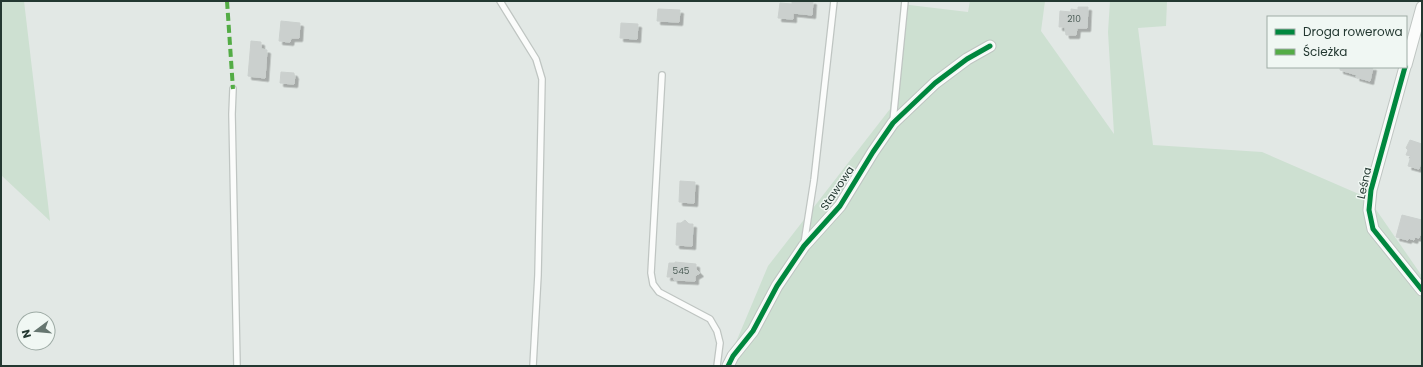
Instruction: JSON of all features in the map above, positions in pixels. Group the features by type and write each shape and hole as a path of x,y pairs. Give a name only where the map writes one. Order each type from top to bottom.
{"street":[{"name":"Leśna","path":"1407,62 1422,7"},
{"name":"Stawowa","path":"728,366 733,356 753,331 777,286 804,246 840,206 873,152 893,123 935,83 967,60 990,46"},
{"name":"Leśna","path":"1405,68 1371,190 1369,210 1373,229 1422,290"}],"lane":[{"path":"500,1 536,59 542,79 538,275 533,366"},
{"path":"804,246 814,180 834,1"},
{"path":"893,123 905,1"},
{"path":"662,75 650,273 653,284 659,292 710,319 717,331 720,343 717,366"},
{"path":"233,88 232,114 237,366"}],"green space":[{"path":"1,1 24,1 50,221 1,175"},
{"path":"970,1 1045,1 1041,31 1114,134 1108,32 1110,1 1167,1 1166,26 1138,28 1153,145 1262,152 1368,198 1422,276 1422,366 726,366 768,266 890,109 901,4 968,12"}],"building":[{"path":"794,1 813,1 812,15 793,13 793,19 778,18 780,3 792,4"},
{"path":"1078,7 1088,7 1087,28 1077,28 1076,35 1066,35 1065,27 1059,27 1060,11 1071,12 1071,9 1078,10"},
{"path":"658,9 680,10 679,22 657,21"},
{"path":"281,21 300,23 299,38 291,38 290,42 279,41"},
{"path":"621,23 638,24 637,39 620,38"},
{"path":"251,41 261,42 261,49 267,50 265,78 248,76"},
{"path":"1340,68 1373,68 1370,81 1340,70"},
{"path":"281,72 294,73 294,84 280,83"},
{"path":"1410,140 1422,144 1422,158 1419,169 1408,166 1411,156 1406,155 1408,150 1406,148"},
{"path":"680,181 695,182 694,203 679,202"},
{"path":"1402,215 1422,220 1422,235 1420,235 1419,238 1415,237 1414,240 1408,238 1408,240 1396,237"},
{"path":"685,220 689,224 693,224 692,246 676,245 677,223 681,223"},
{"path":"675,262 696,264 696,269 700,273 695,276 695,281 674,280 674,277 667,277 669,263"}],"marked path":[{"path":"227,1 233,89"}],"cycle path":[{"path":"728,366 733,356 753,331 777,286 804,246 840,206 873,152 893,123 935,83 967,59 990,46"},
{"path":"1405,68 1371,190 1369,210 1373,229 1422,290"}]}
